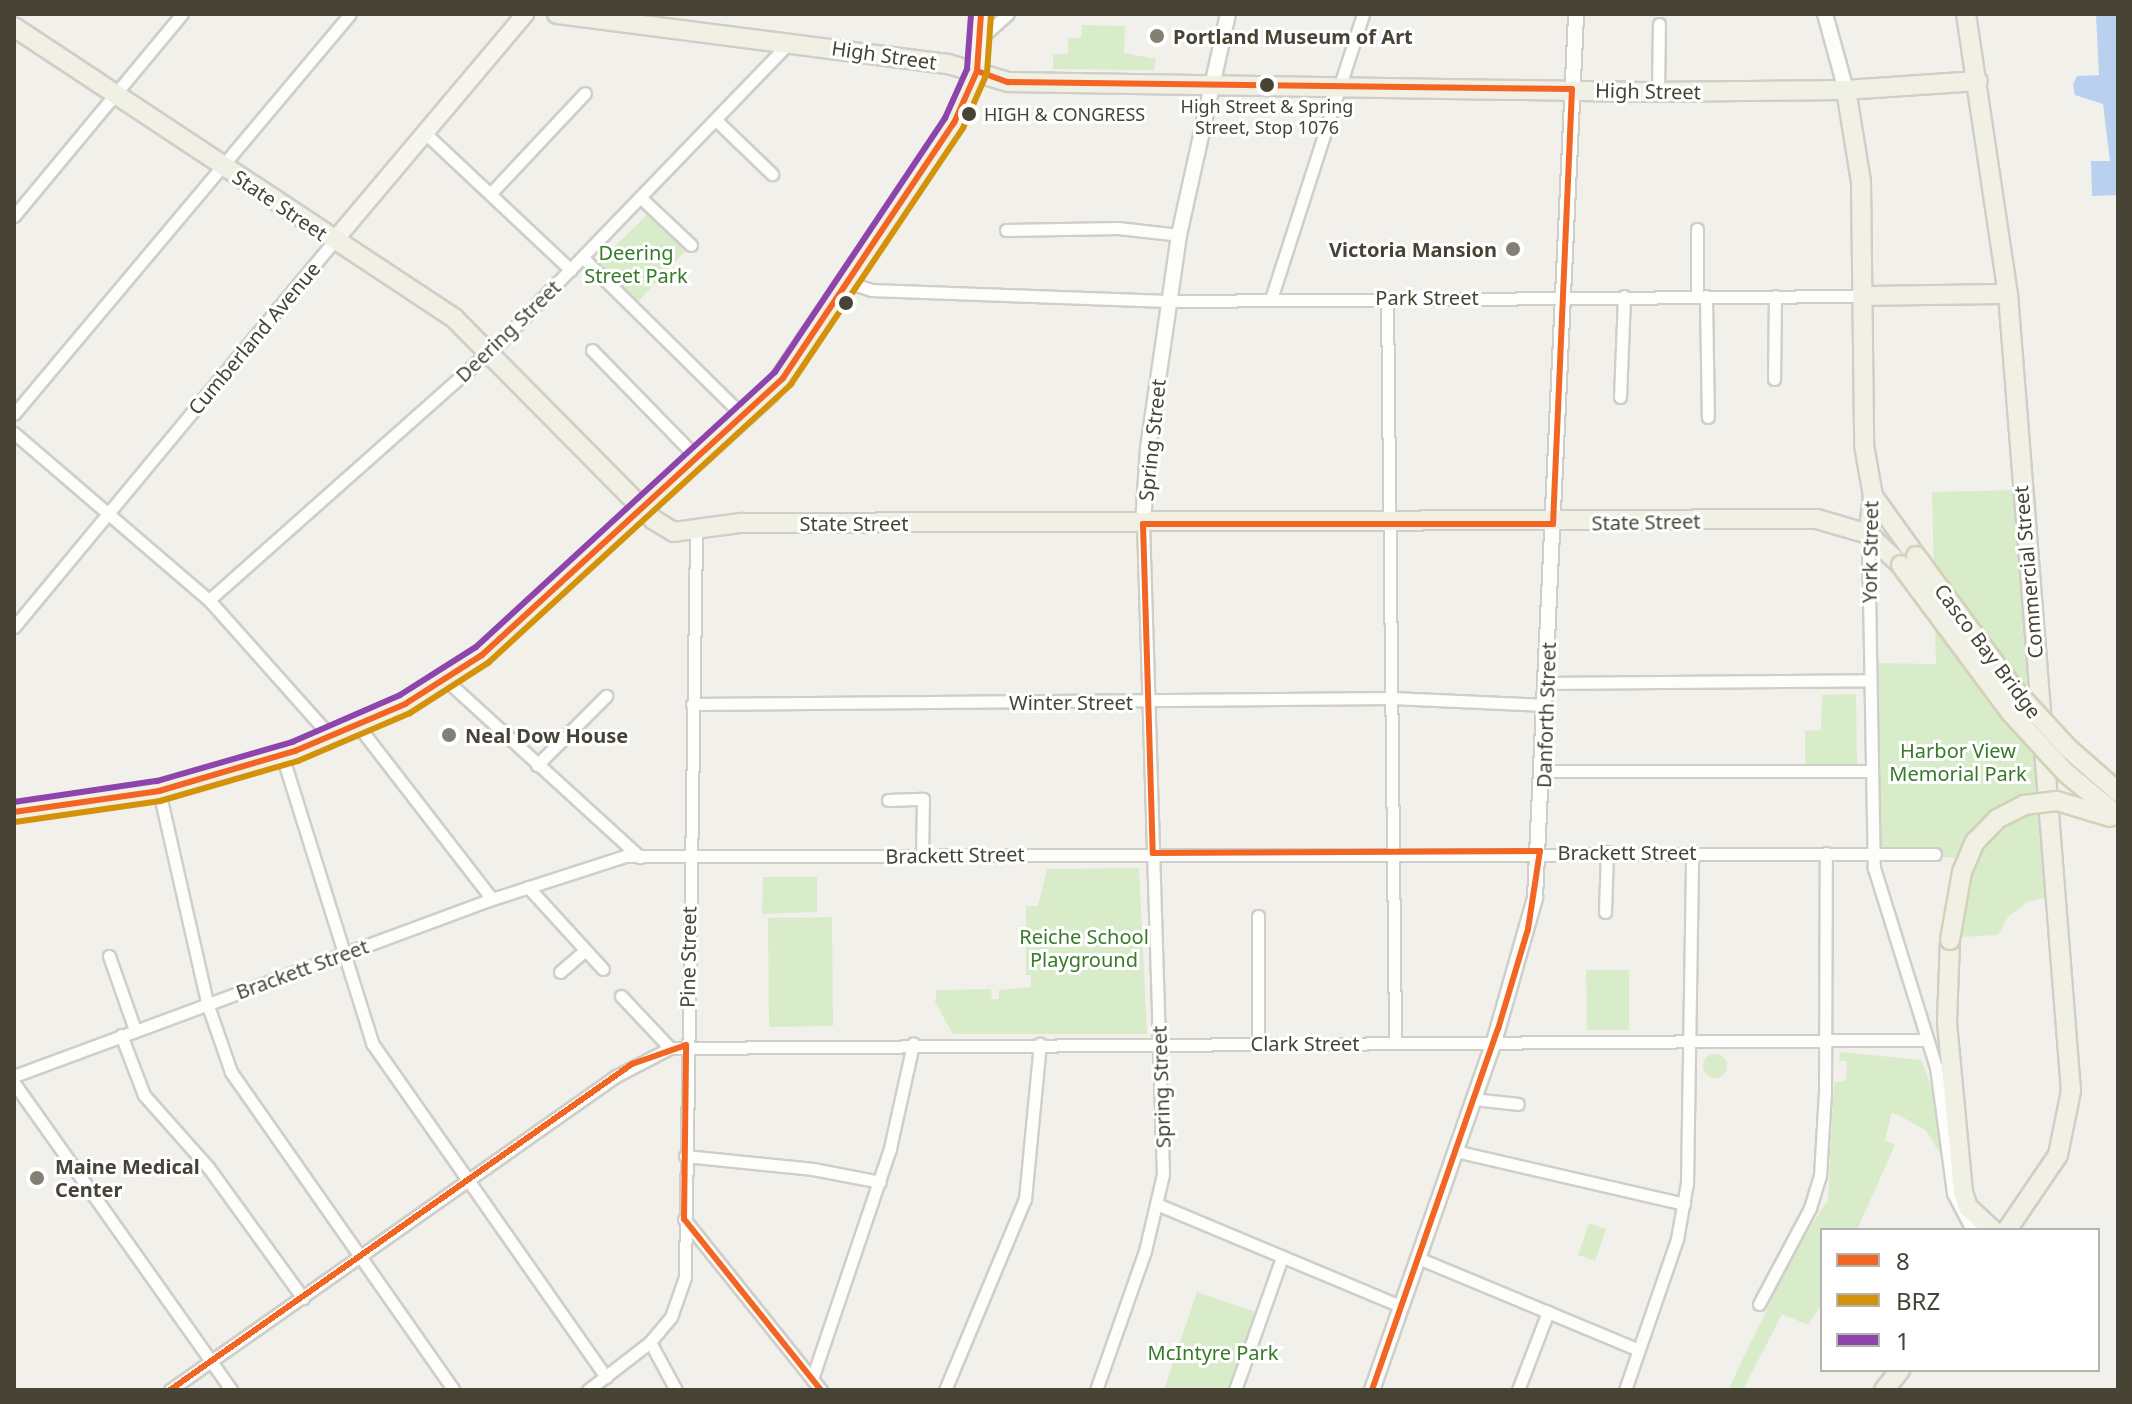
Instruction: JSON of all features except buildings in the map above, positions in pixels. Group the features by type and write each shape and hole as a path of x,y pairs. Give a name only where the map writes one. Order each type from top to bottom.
{"main road":[{"name":"Cumberland Avenue","path":"334,241 525,14"},
{"name":"High Street","path":"557,14 790,42 977,71 1008,82 1658,92 1846,90 1978,81"},
{"path":"14,812 159,791 332,738 359,727 446,680 492,647 745,418 783,378 954,123 977,71 981,14"},
{"name":"Commercial Street","path":"1966,14 2008,294 2031,614 2062,932 2071,1091 2065,1132 2046,1177 2008,1228"},
{"name":"State Street","path":"14,27 454,318 644,510 674,532 696,532 741,523 1553,524 1817,519 1868,534"},
{"name":"York Street","path":"1846,90 1861,182 1864,445 1873,496 1868,534"},
{"name":"Park Street","path":"1864,296 2008,294"},
{"path":"1817,519 1857,511 1873,496"},
{"name":"Casco Bay Bridge","path":"1873,496 1908,560 2011,713 2066,773 2118,818"},
{"name":"Casco Bay Bridge","path":"1868,534 1908,560 2022,699 2118,792"},
{"path":"1991,1228 1968,1207 1963,1192 1947,1023 1950,940 1962,872 1975,842 1997,819 2024,805 2057,801 2118,818"},
{"path":"1884,1390 1898,1372"}],"street":[{"path":"14,216 182,14"},
{"path":"14,414 350,14"},
{"path":"981,38 1008,14"},
{"name":"Spring Street","path":"1096,1390 1159,1205 1164,1149 1143,524 1168,301 1179,235 1216,85 1228,14"},
{"path":"1271,299 1363,14"},
{"name":"Danforth Street","path":"1374,1389 1494,1042 1528,929 1540,851 1576,14"},
{"name":"York Street","path":"1825,14 1846,90"},
{"path":"1658,92 1659,24"},
{"name":"Deering Street","path":"209,600 489,353 790,42"},
{"path":"491,193 585,93"},
{"path":"716,120 772,174"},
{"path":"425,133 571,270"},
{"path":"640,197 691,245"},
{"path":"1006,230 1118,228 1179,235"},
{"path":"1697,229 1708,417"},
{"name":"Cumberland Avenue","path":"14,627 334,241"},
{"path":"583,258 745,418"},
{"name":"Park Street","path":"847,282 871,290 1168,301 1864,296"},
{"path":"1620,397 1624,296"},
{"path":"1774,379 1775,296"},
{"path":"1387,298 1395,1042"},
{"path":"592,350 699,460"},
{"path":"14,433 209,600 332,738"},
{"name":"Pine Street","path":"588,1390 650,1342 680,1299 696,532"},
{"name":"York Street","path":"1868,534 1872,852 1923,1040 1936,1067 1953,1193 1971,1228"},
{"path":"446,680 640,857"},
{"path":"1548,683 1870,680"},
{"path":"537,765 606,696"},
{"name":"Winter Street","path":"692,704 1392,698 1546,705"},
{"path":"359,727 492,899"},
{"path":"282,755 372,1043 606,1377"},
{"path":"1543,771 1871,771"},
{"path":"159,791 207,1003 231,1072 454,1390"},
{"path":"888,800 923,799 922,856"},
{"name":"Brackett Street","path":"14,1076 492,899 625,856 1540,851 1935,854"},
{"path":"1605,912 1607,852"},
{"path":"1625,1390 1684,1204 1692,852"},
{"path":"1759,1304 1810,1208 1820,1176 1826,1040 1826,853"},
{"path":"528,887 603,969"},
{"path":"1258,916 1258,1043"},
{"path":"560,972 585,950"},
{"path":"109,956 135,1030"},
{"path":"621,996 670,1048"},
{"path":"121,1035 144,1095 208,1167 303,1298"},
{"name":"Clark Street","path":"170,1390 632,1064 670,1048 686,1045 1923,1040"},
{"path":"812,1379 880,1182 913,1044"},
{"path":"945,1390 1025,1199 1040,1044"},
{"path":"14,1083 231,1390"},
{"path":"1473,1099 1518,1104"},
{"path":"1455,1151 1684,1204"},
{"path":"685,1156 813,1169 880,1182"},
{"path":"1159,1205 1401,1306"},
{"path":"684,1219 821,1390"},
{"path":"1235,1390 1282,1257"},
{"path":"1418,1258 1639,1350"},
{"path":"1518,1390 1548,1312"},
{"path":"650,1342 676,1390"}],"green space":[{"path":"1082,25 1125,26 1124,53 1156,59 1154,70 1053,69 1053,54 1068,54 1068,38 1081,38"},
{"name":"Deering Street Park","path":"648,214 687,249 636,304 597,264"},
{"name":"Harbor View Memorial Park","path":"2021,490 2058,895 2027,902 2008,917 1998,935 1959,937 1972,859 1872,852 1869,663 1936,664 1932,492"},
{"path":"1856,694 1857,764 1805,766 1805,731 1821,730 1822,695"},
{"name":"Reiche School Playground","path":"1139,868 1147,1034 953,1034 935,1002 937,990 991,989 992,999 999,999 999,990 1031,987 1031,975 1026,975 1026,906 1038,906 1047,869"},
{"path":"763,877 817,877 817,912 762,914"},
{"path":"832,917 833,1026 769,1027 768,918"},
{"path":"1586,970 1629,970 1629,1030 1587,1030"},
{"path":"1840,1052 1921,1060 1932,1088 1942,1157 1926,1130 1892,1112 1885,1140 1895,1145 1858,1228 1820,1228 1820,1306 1808,1325 1782,1314 1743,1390 1728,1390 1797,1247 1828,1200 1834,1082 1846,1081 1847,1061 1839,1061"},
{"path":"1715,1054 1724,1057 1727,1066 1724,1075 1715,1078 1706,1075 1703,1066 1706,1057"},
{"path":"1589,1223 1606,1229 1595,1261 1578,1255"},
{"name":"McIntyre Park","path":"1197,1292 1261,1314 1235,1390 1164,1390"}],"water":[{"path":"2096,14 2118,14 2118,195 2092,196 2091,161 2110,161 2103,104 2075,95 2073,84 2077,76 2099,75"}],"transit line":[{"name":"1","path":"14,802 157,781 292,742 400,695 476,647 775,372 945,118 967,69 971,14"},
{"name":"8","path":"14,812 159,791 295,751 405,704 482,655 783,378 954,123 977,71 981,14"},
{"name":"BRZ","path":"15,822 160,801 298,761 410,713 488,663 791,384 963,128 987,73 991,15"},
{"name":"8","path":"977,71 1008,82 1572,89"},
{"name":"8","path":"1553,524 1572,89"},
{"name":"8","path":"1143,524 1553,524"},
{"name":"8","path":"1143,524 1153,853"},
{"name":"8","path":"1153,853 1540,851"},
{"name":"8","path":"1372,1390 1498,1029 1528,929 1540,851"},
{"name":"8","path":"684,1219 686,1045"},
{"name":"8","path":"170,1390 632,1064 686,1045"},
{"name":"8","path":"684,1219 821,1390"}],"place":[{"name":"Portland Museum of Art","path":"1157,36"},
{"name":"High Street & Spring Street, Stop 1076","path":"1267,85"},
{"name":"HIGH & CONGRESS","path":"969,114"},
{"name":"Victoria Mansion","path":"1513,249"},
{"name":"Neal Dow House","path":"449,735"},
{"name":"Maine Medical Center","path":"37,1178"}]}
